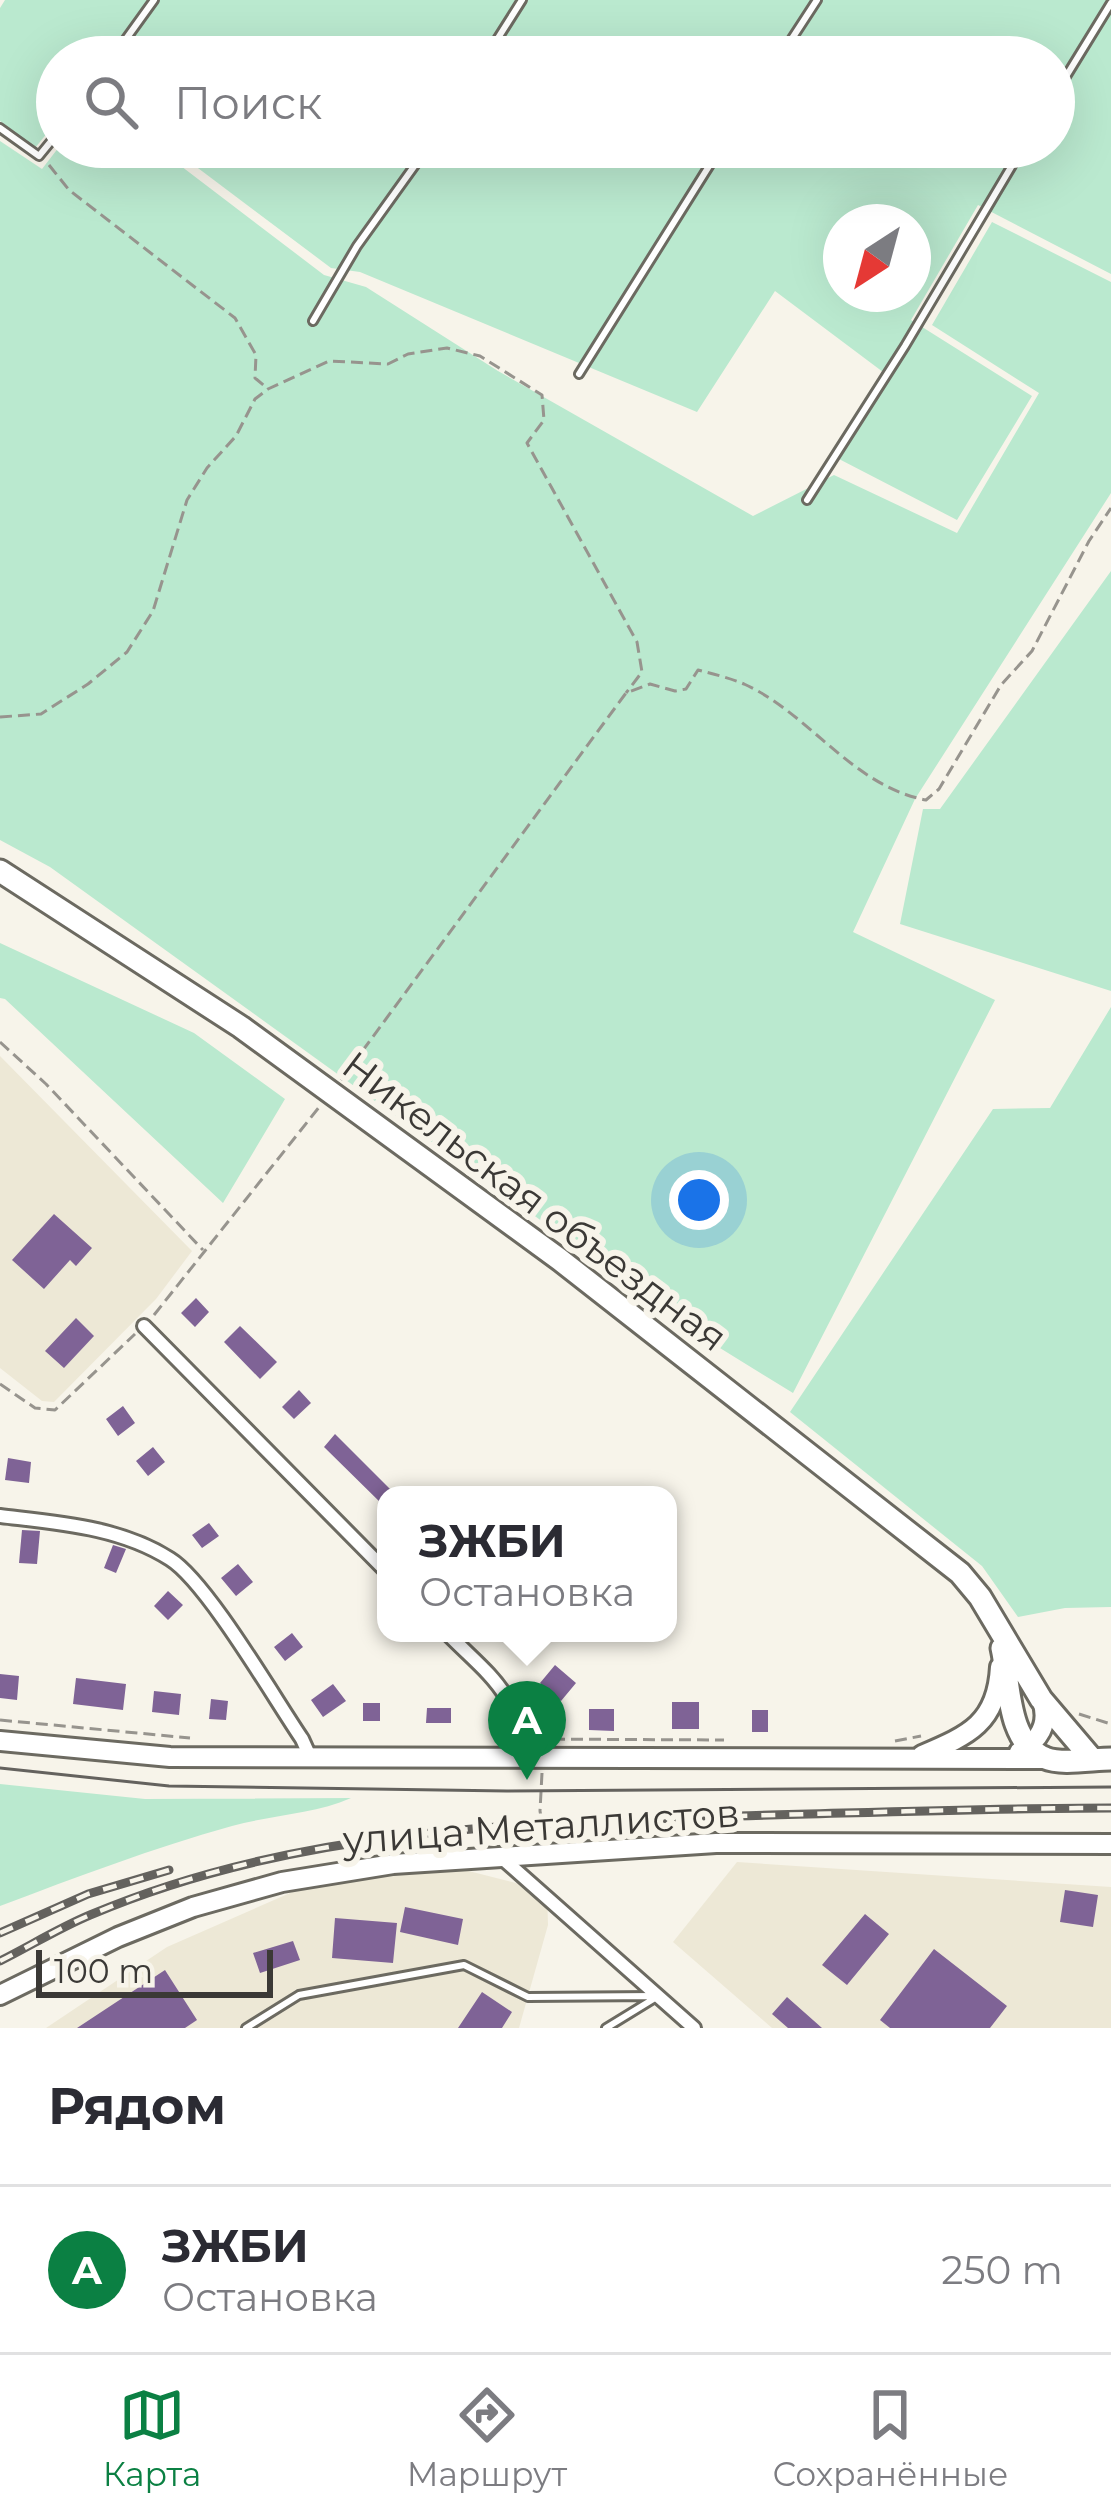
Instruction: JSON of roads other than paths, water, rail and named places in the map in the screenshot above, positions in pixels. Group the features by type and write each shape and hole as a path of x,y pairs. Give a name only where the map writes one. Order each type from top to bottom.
{"main road":[{"name":"Никельская объездная","path":"0,872 241,1028 559,1259 960,1573 1041,1699 1102,1759"},
{"path":"999,1632 1016,1726 1038,1752"},
{"path":"912,1759 974,1730 987,1716 999,1676 999,1632"},
{"path":"1038,1752 1046,1720 1041,1699"},
{"path":"0,1741 170,1757 311,1759 520,1748 543,1756 997,1759 1038,1752 1102,1759"},
{"name":"улица Металлистов","path":"0,1995 118,1937 193,1907 282,1882 393,1864 716,1843 1111,1844"}],"street":[{"path":"144,1326 377,1562"},
{"path":"0,1516 97,1528 172,1559 203,1593 311,1759"},
{"path":"456,1642 509,1696 520,1748"},
{"path":"502,1858 694,2028"}],"lane":[{"path":"128,36 154,0"},
{"path":"499,36 522,0"},
{"path":"794,36 817,0"},
{"path":"1075,62 1111,3"},
{"path":"0,128 36,154"},
{"path":"313,321 357,246 413,168"},
{"path":"579,374 709,168"},
{"path":"806,500 1011,168"},
{"path":"249,2027 299,1995 464,1965 528,1997 658,1996"},
{"path":"606,2028 658,1996"}],"tram line":[{"path":"0,1768 169,1786 507,1791 1111,1787"}],"railway":[{"path":"0,1961 78,1920 168,1886 327,1847 489,1827 1111,1808"},
{"path":"0,1933 88,1894 169,1870"}],"place":[{"name":"ЗЖБИ","path":"527,1780"}]}
